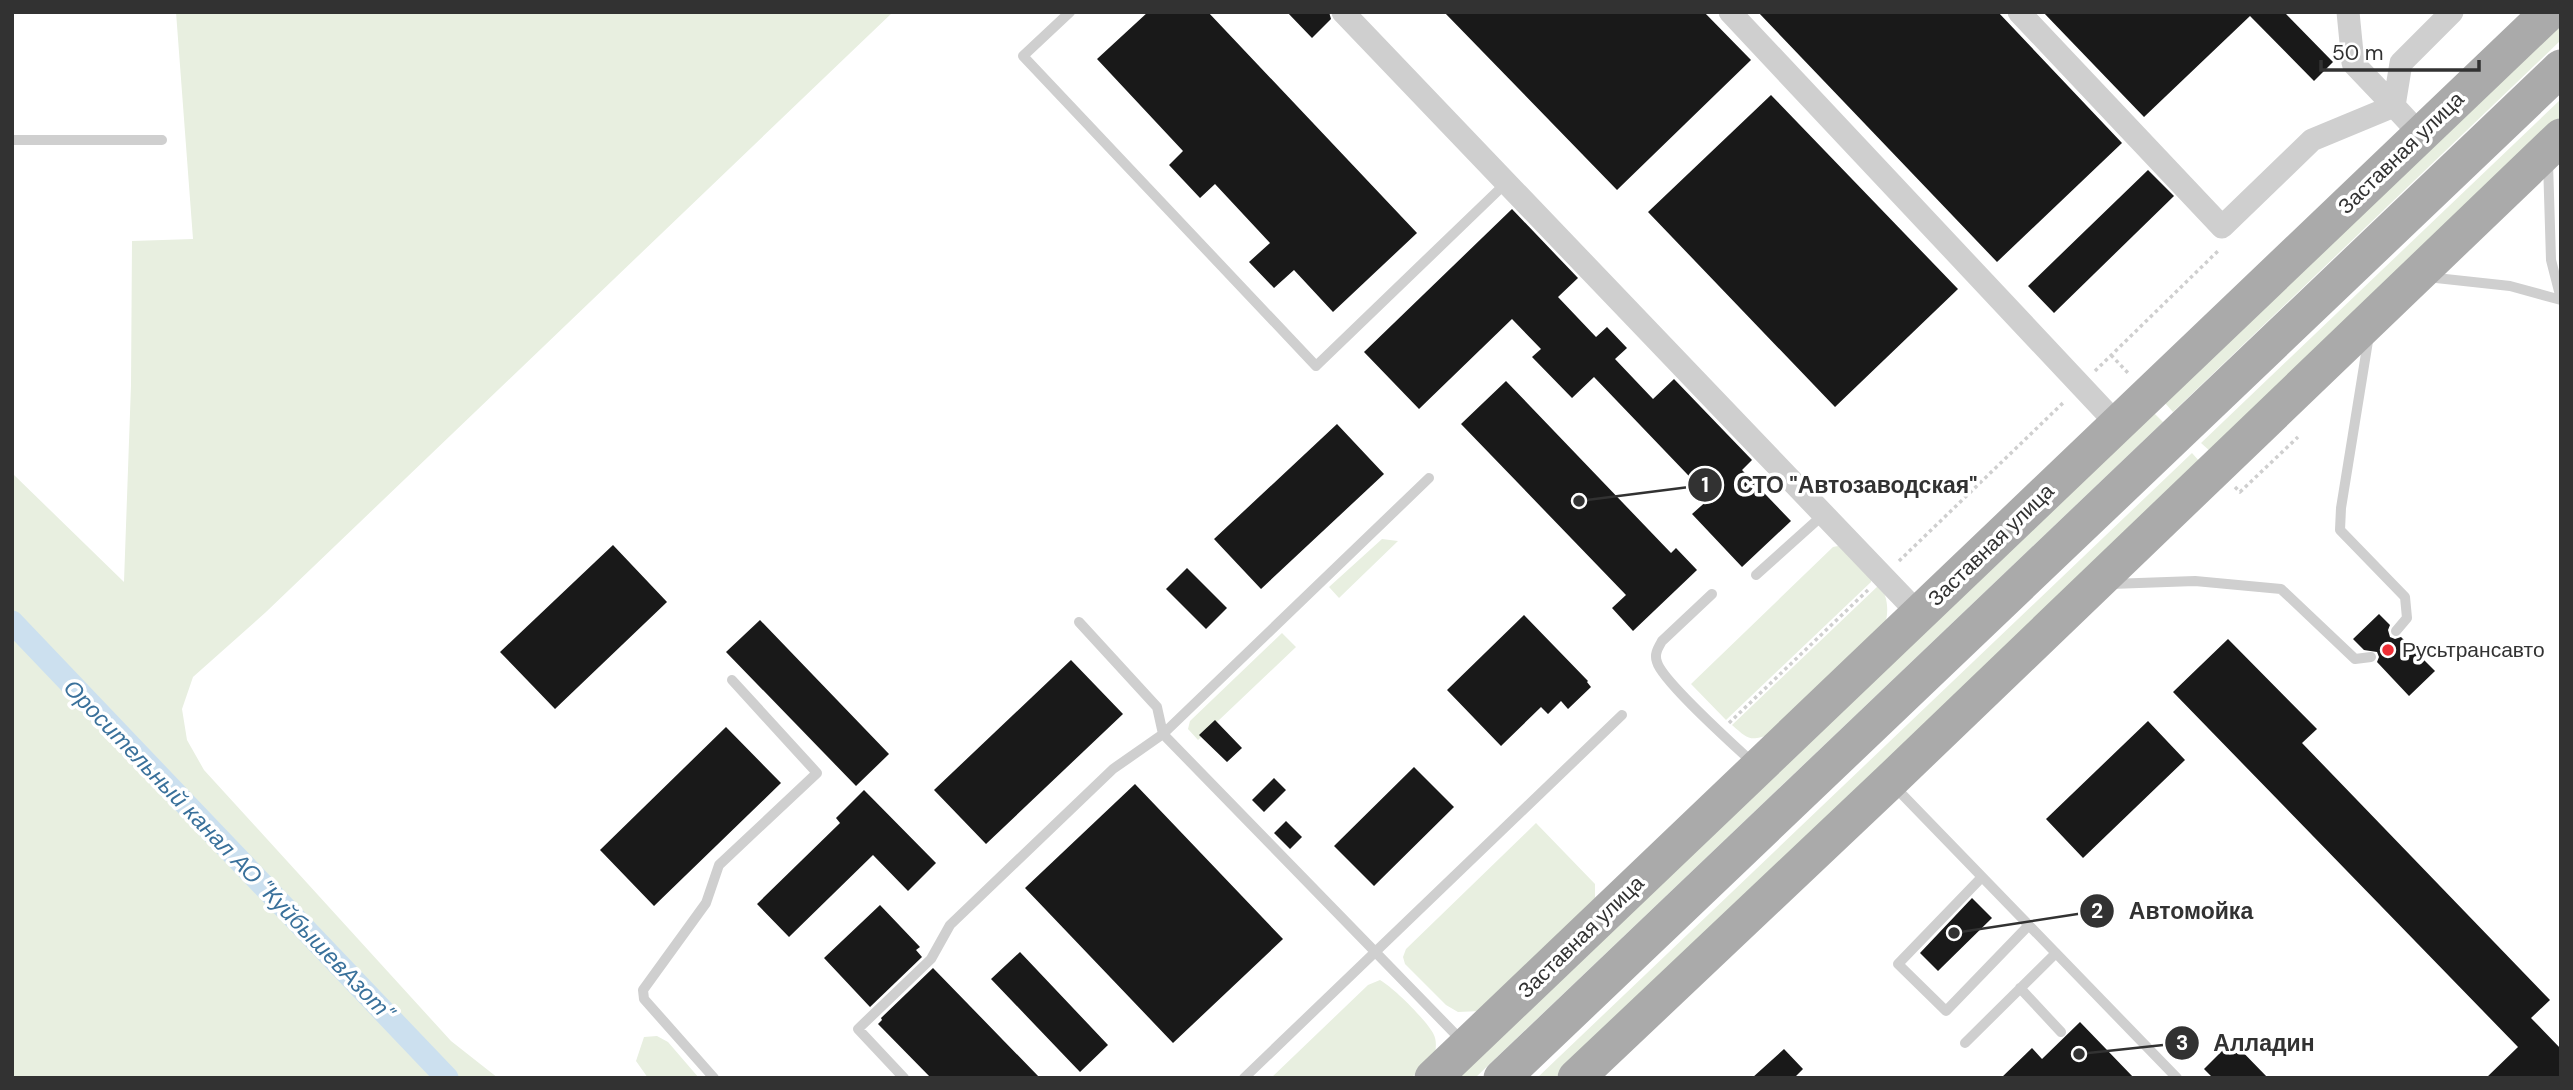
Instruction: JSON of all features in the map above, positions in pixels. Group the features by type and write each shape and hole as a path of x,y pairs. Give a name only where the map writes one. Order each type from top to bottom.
{"main road":[{"name":"Заставная улица","path":"1433,1078 2549,12"},
{"path":"1502,1078 2561,68"},
{"path":"1576,1078 1889,782 2554,144"}],"street":[{"path":"1343,12 1919,614"},
{"path":"1730,12 2118,424"},
{"path":"2019,12 2222,227 2312,140 2394,106"},
{"path":"2348,12 2353,63 2421,135"},
{"path":"2394,106 2401,63 2452,12"}],"lane":[{"path":"1070,12 1023,56 1316,366 1506,183"},
{"path":"12,140 162,140"},
{"path":"2417,275 2510,286 2561,299 2552,260 2554,144"},
{"path":"2372,318 2341,508 2340,530 2405,597 2407,618 2396,631"},
{"path":"904,1078 858,1029 931,959 950,925 1114,769 1163,734 1429,478"},
{"path":"1756,575 1824,514"},
{"path":"2095,584 2195,581 2281,589 2355,659 2371,657"},
{"path":"1712,594 1662,641 1657,651 1657,662 1671,683 1758,768"},
{"path":"1079,622 1157,707 1163,734 1467,1046"},
{"path":"714,1078 643,999 643,990 706,903 719,864 817,773 732,680"},
{"path":"1244,1078 1622,715"},
{"path":"1889,782 2177,1078"},
{"path":"1982,877 1898,964 1947,1011 2029,925"},
{"path":"1965,1043 2056,953"},
{"path":"2020,988 2061,1032"}],"path":[{"path":"1720,731 2221,247 2222,227"},
{"path":"2111,355 2137,383"},
{"path":"2229,481 2239,492 2298,437"}],"green space":[{"path":"176,12 893,12 266,612 193,677 182,709 187,740 204,770 451,1041 498,1078 12,1078 12,473 124,582 131,385 132,241 193,239"},
{"path":"2561,24 2561,40 2173,412 2165,403"},
{"path":"2561,99 2561,118 2211,452 2201,443"},
{"path":"2154,413 2163,422 1475,1078 1457,1078"},
{"path":"2192,453 2200,462 1555,1078 1537,1078"},
{"path":"1382,539 1398,541 1339,598 1329,587"},
{"path":"1833,547 1842,547 1871,582 1726,720 1691,684"},
{"path":"1879,585 1887,604 1885,624 1770,734 1750,738 1732,725"},
{"path":"1282,633 1296,647 1198,740 1188,729 1190,721"},
{"path":"1536,823 1595,884 1595,898 1481,1011 1458,1012 1446,1005 1405,964 1403,957 1406,949"},
{"path":"1380,980 1416,1012 1435,1038 1435,1055 1411,1078 1271,1078 1368,985"},
{"path":"657,1036 668,1042 699,1078 648,1078 636,1061 644,1037"}],"building":[{"path":"1148,12 1208,12 1417,233 1333,312 1294,270 1274,288 1249,262 1270,243 1215,184 1200,198 1169,165 1183,151 1097,59"},
{"path":"1287,12 1329,12 1331,19 1312,38"},
{"path":"1444,12 1704,12 1751,60 1617,190"},
{"path":"1758,12 1998,12 2122,143 1997,262"},
{"path":"2043,12 2284,12 2333,62 2314,81 2250,16 2144,117"},
{"path":"1771,95 1958,289 1835,407 1648,212"},
{"path":"2148,170 2174,196 2054,313 2028,286"},
{"path":"1512,209 1578,278 1558,297 1596,337 1607,327 1627,348 1615,359 1653,399 1674,379 1752,460 1742,470 1791,521 1742,567 1692,514 1710,498 1594,377 1572,398 1532,357 1541,349 1512,319 1419,409 1364,352"},
{"path":"1506,381 1671,553 1676,548 1697,570 1633,631 1612,608 1626,595 1461,424"},
{"path":"1337,424 1384,474 1261,589 1214,539"},
{"path":"613,545 667,602 555,709 500,652"},
{"path":"1187,568 1227,608 1206,629 1166,589"},
{"path":"2379,614 2390,625 2390,637 2401,637 2435,671 2409,696 2377,662 2377,652 2364,650 2353,639"},
{"path":"1524,615 1591,687 1568,709 1561,701 1548,714 1541,707 1501,746 1447,690"},
{"path":"760,620 889,754 856,786 726,652"},
{"path":"2228,639 2317,729 2302,743 2550,1000 2531,1018 2561,1049 2561,1078 2486,1078 2518,1047 2173,692"},
{"path":"1071,660 1123,714 986,844 934,790"},
{"path":"1215,720 1242,748 1227,762 1199,735"},
{"path":"2148,721 2185,760 2083,858 2046,819"},
{"path":"726,727 781,783 654,906 600,850"},
{"path":"1414,767 1454,807 1374,886 1334,846"},
{"path":"1274,778 1286,790 1264,812 1252,800"},
{"path":"1135,784 1283,939 1173,1043 1025,888"},
{"path":"864,790 936,863 908,891 873,855 789,937 757,904 840,823 836,818"},
{"path":"1286,821 1302,837 1290,849 1274,833"},
{"path":"1972,898 1992,918 1938,971 1920,953"},
{"path":"880,905 920,947 916,950 922,957 870,1007 824,958"},
{"path":"1020,952 1108,1045 1080,1072 991,979"},
{"path":"933,968 1040,1078 931,1078 878,1024"},
{"path":"2080,1022 2134,1078 2001,1078 2032,1048 2042,1059"},
{"path":"2232,1041 2268,1078 2213,1078 2204,1069"},
{"path":"1784,1049 1803,1069 1794,1078 1752,1078"}],"waterway":[{"name":"Оросительный канал АО \"КуйбышевАзот\"","path":"12,622 447,1078"}],"place":[{"name":"СТО \"Автозаводская\"","path":"1579,501"},
{"name":"Русьтрансавто","path":"2388,650"},
{"name":"Автомойка","path":"1954,933"},
{"name":"Алладин","path":"2079,1054"}]}
